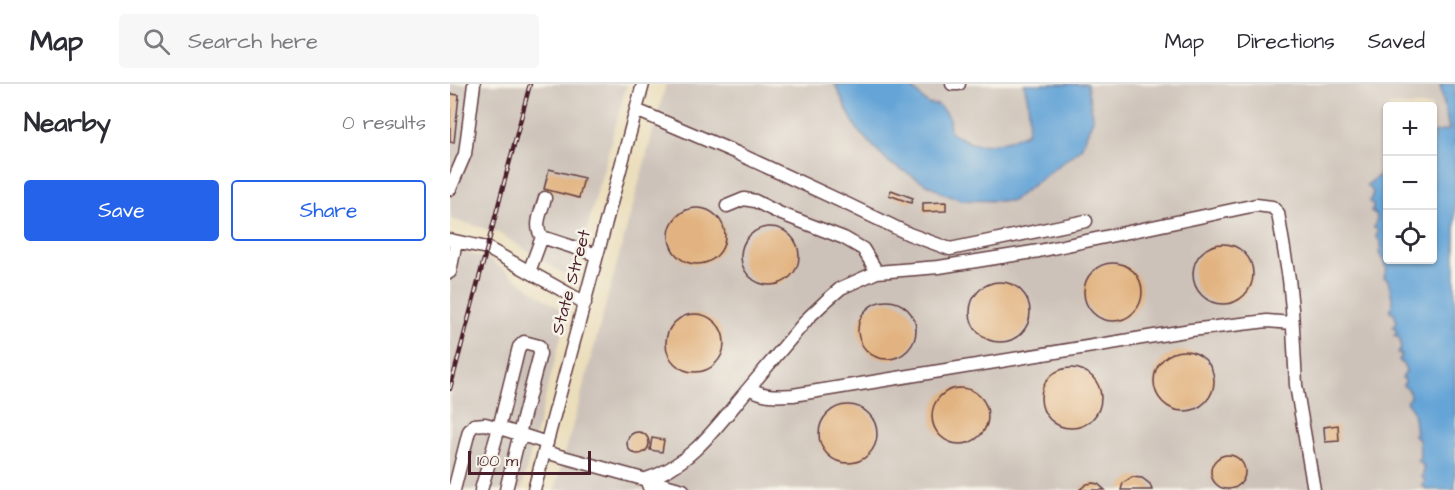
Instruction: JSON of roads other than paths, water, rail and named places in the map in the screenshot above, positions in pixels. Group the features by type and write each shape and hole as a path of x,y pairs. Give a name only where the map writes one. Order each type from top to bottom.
{"street":[{"path":"450,189 465,154 474,84"},
{"name":"State Street","path":"534,490 643,84"},
{"path":"952,84 959,84"},
{"path":"636,110 737,153 909,234 950,249 1086,221"},
{"path":"546,198 537,225 542,237 597,255"},
{"path":"727,206 744,199 755,201 779,213 844,238 863,249 877,272"},
{"path":"648,485 656,477 691,454 710,435 809,317 841,288 877,272 939,267 1039,251 1256,205 1272,207 1278,213 1289,279 1296,385 1314,490"},
{"path":"529,272 542,237"},
{"path":"450,272 453,241 487,248 585,303"},
{"path":"749,388 760,394 771,396 793,395 1191,330 1268,321 1292,323"},
{"path":"482,490 495,436 501,428 519,347 524,342 539,346 540,354 522,435 518,441 506,490"},
{"path":"454,490 469,431 474,425 485,424 522,435 546,448 648,485 683,490"}],"water":[{"path":"835,84 908,84 928,104 938,105 949,117 950,132 968,142 984,145 999,143 1027,133 1029,108 1024,84 1087,84 1093,119 1081,148 1012,201 961,200 943,194 891,164 859,132"},
{"path":"1440,84 1455,84 1455,490 1427,490 1422,485 1426,481 1422,477 1423,465 1417,460 1420,458 1419,439 1414,435 1416,432 1414,416 1406,402 1410,397 1409,390 1403,385 1405,379 1402,378 1406,372 1399,360 1401,357 1398,353 1401,348 1400,339 1394,335 1397,331 1393,327 1396,323 1395,314 1390,311 1392,296 1388,280 1384,277 1387,269 1385,264 1437,264 1437,132 1449,130"},
{"path":"1383,172 1383,259 1379,253 1381,244 1376,236 1377,229 1374,228 1377,218 1376,214 1371,211 1373,204 1370,202 1373,192 1366,186"}],"railway":[{"path":"450,389 530,84"}]}
